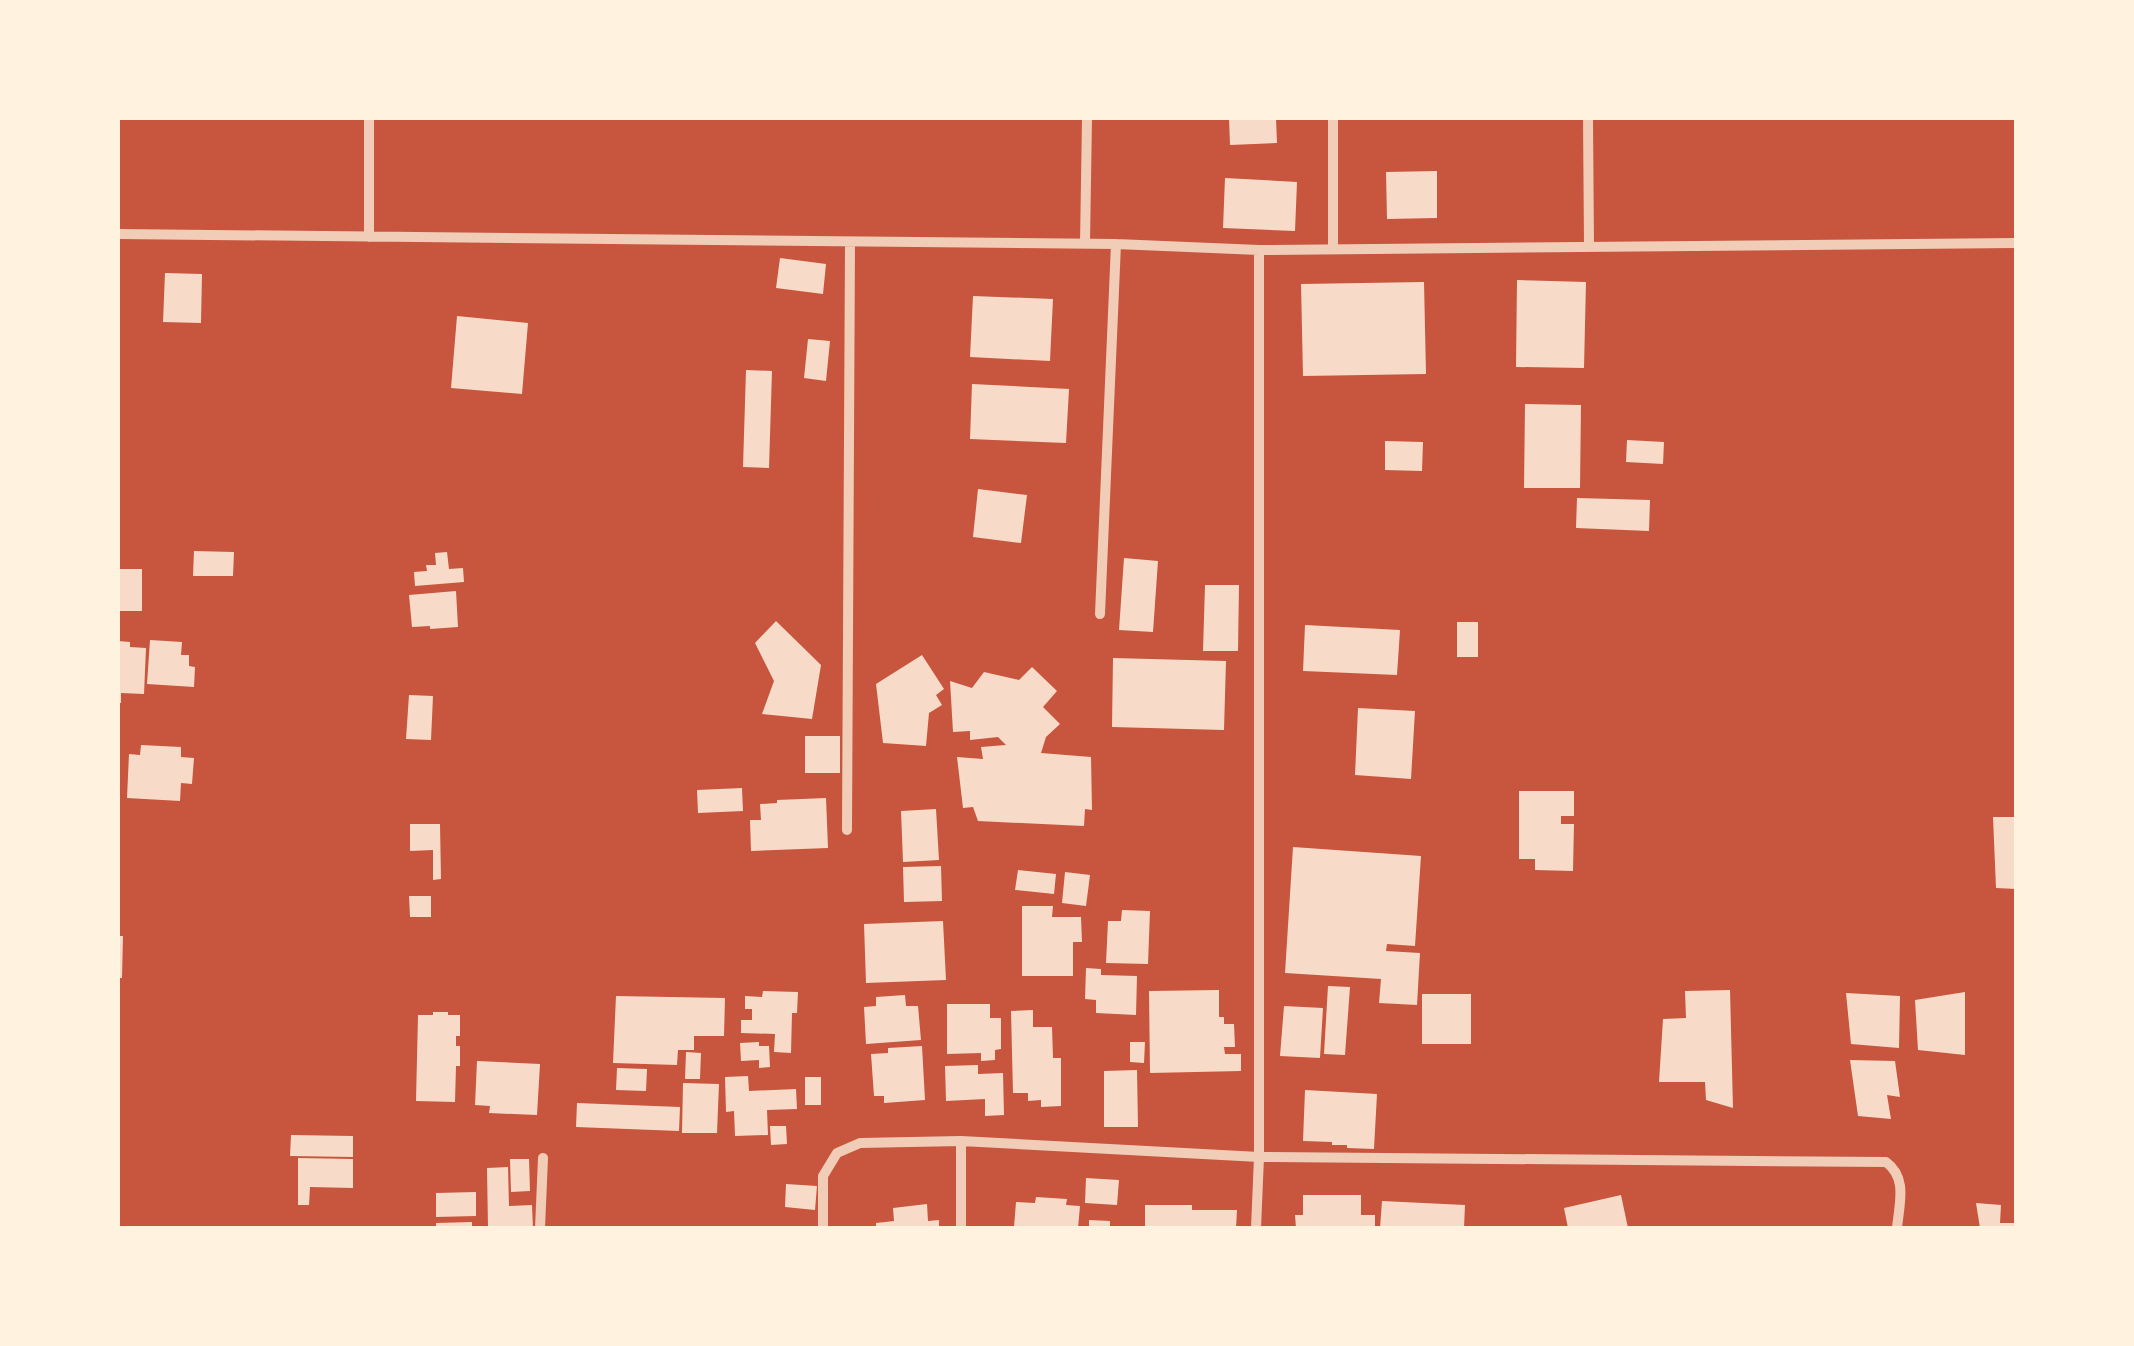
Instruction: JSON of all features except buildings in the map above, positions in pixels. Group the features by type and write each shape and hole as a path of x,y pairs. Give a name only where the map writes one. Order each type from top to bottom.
{"street":[{"path":"369,118 369,237"},
{"path":"1085,243 1087,118"},
{"path":"1333,118 1333,249"},
{"path":"1588,118 1589,247"},
{"path":"118,234 1085,243 1259,250 2016,242"},
{"path":"848,830 850,242"},
{"path":"1100,614 1116,244"},
{"path":"1256,1228 1259,250"},
{"path":"960,1228 961,1141"},
{"path":"823,1228 823,1176 837,1154 860,1143 961,1141 1259,1157 1886,1162 1896,1170 1900,1182 1897,1228"},
{"path":"540,1228 543,1158"}]}
